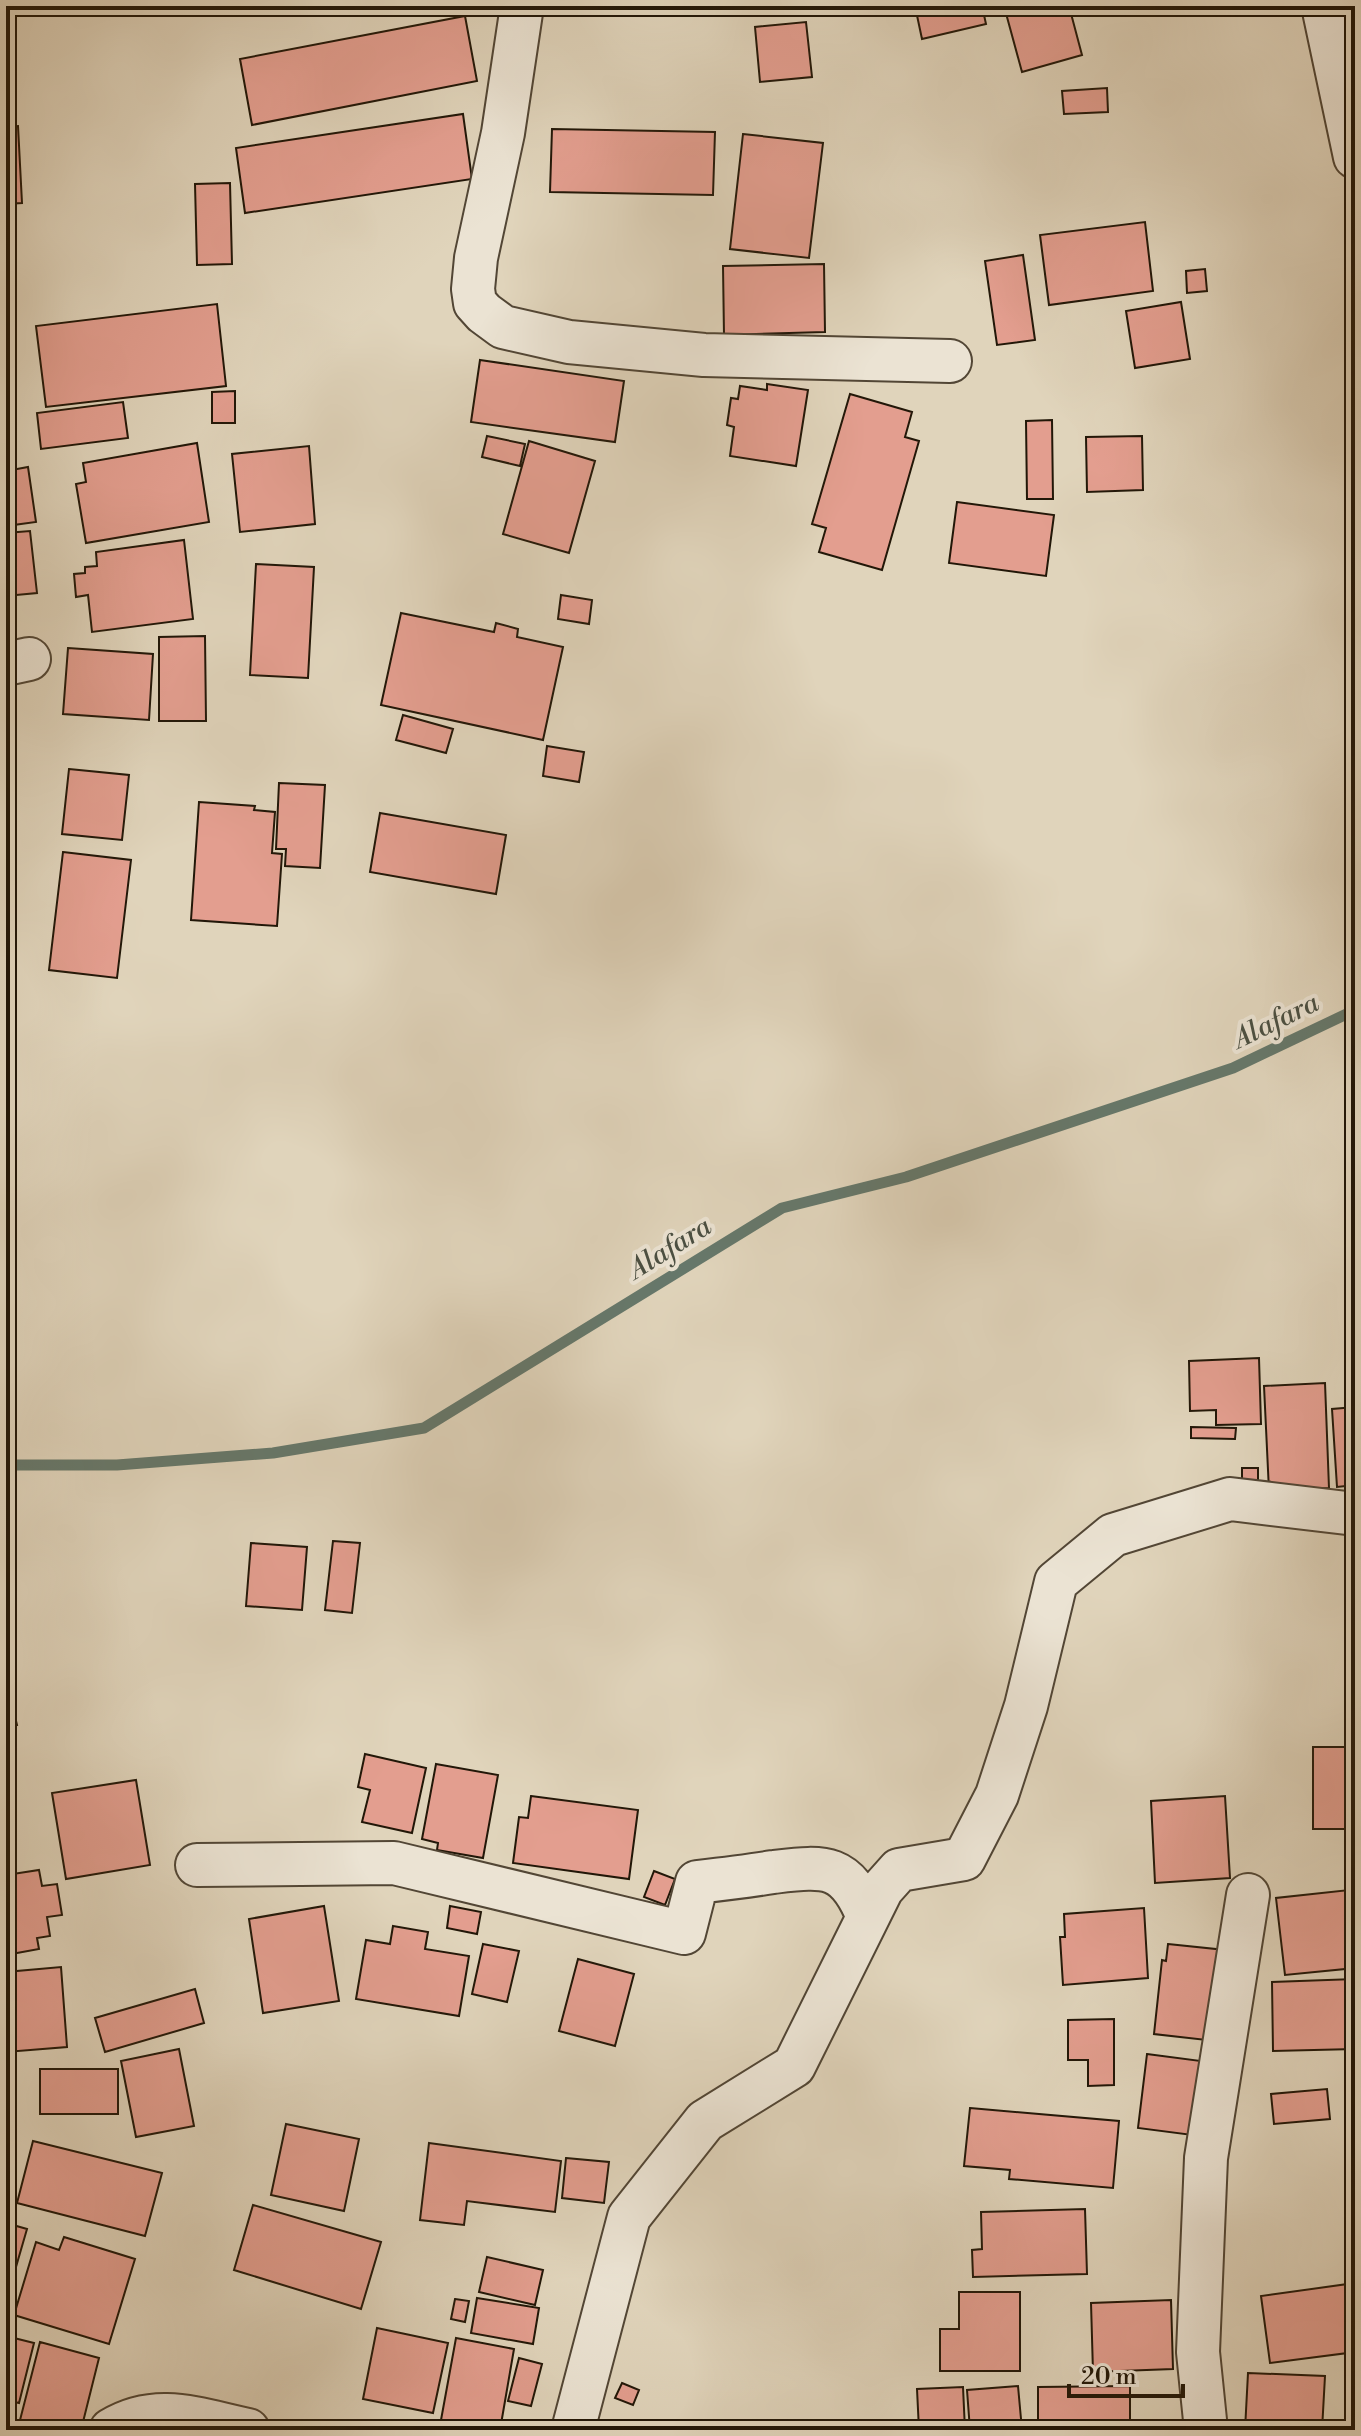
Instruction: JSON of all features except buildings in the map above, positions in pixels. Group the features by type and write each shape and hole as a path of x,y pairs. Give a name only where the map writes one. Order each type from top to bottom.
{"street":[{"path":"522,6 503,133 476,258 475,303 484,313 503,327 569,342 704,355 950,361"},
{"path":"1323,6 1355,157"},
{"path":"573,2430 629,2217 705,2121 794,2066 882,1889 899,1870 964,1859 997,1795 1026,1706 1056,1582 1113,1535 1230,1499 1355,1514"},
{"path":"197,1865 394,1863 684,1933 697,1882 819,1866 843,1878 857,1891 868,1917"},
{"path":"1206,2430 1198,2352 1206,2158 1248,1895"},
{"path":"111,2430 139,2415 159,2413 248,2430"}],"waterway":[{"name":"Alafara","path":"6,1465 117,1465 273,1453 424,1428 782,1208 906,1177 1233,1068 1355,1010"}]}
